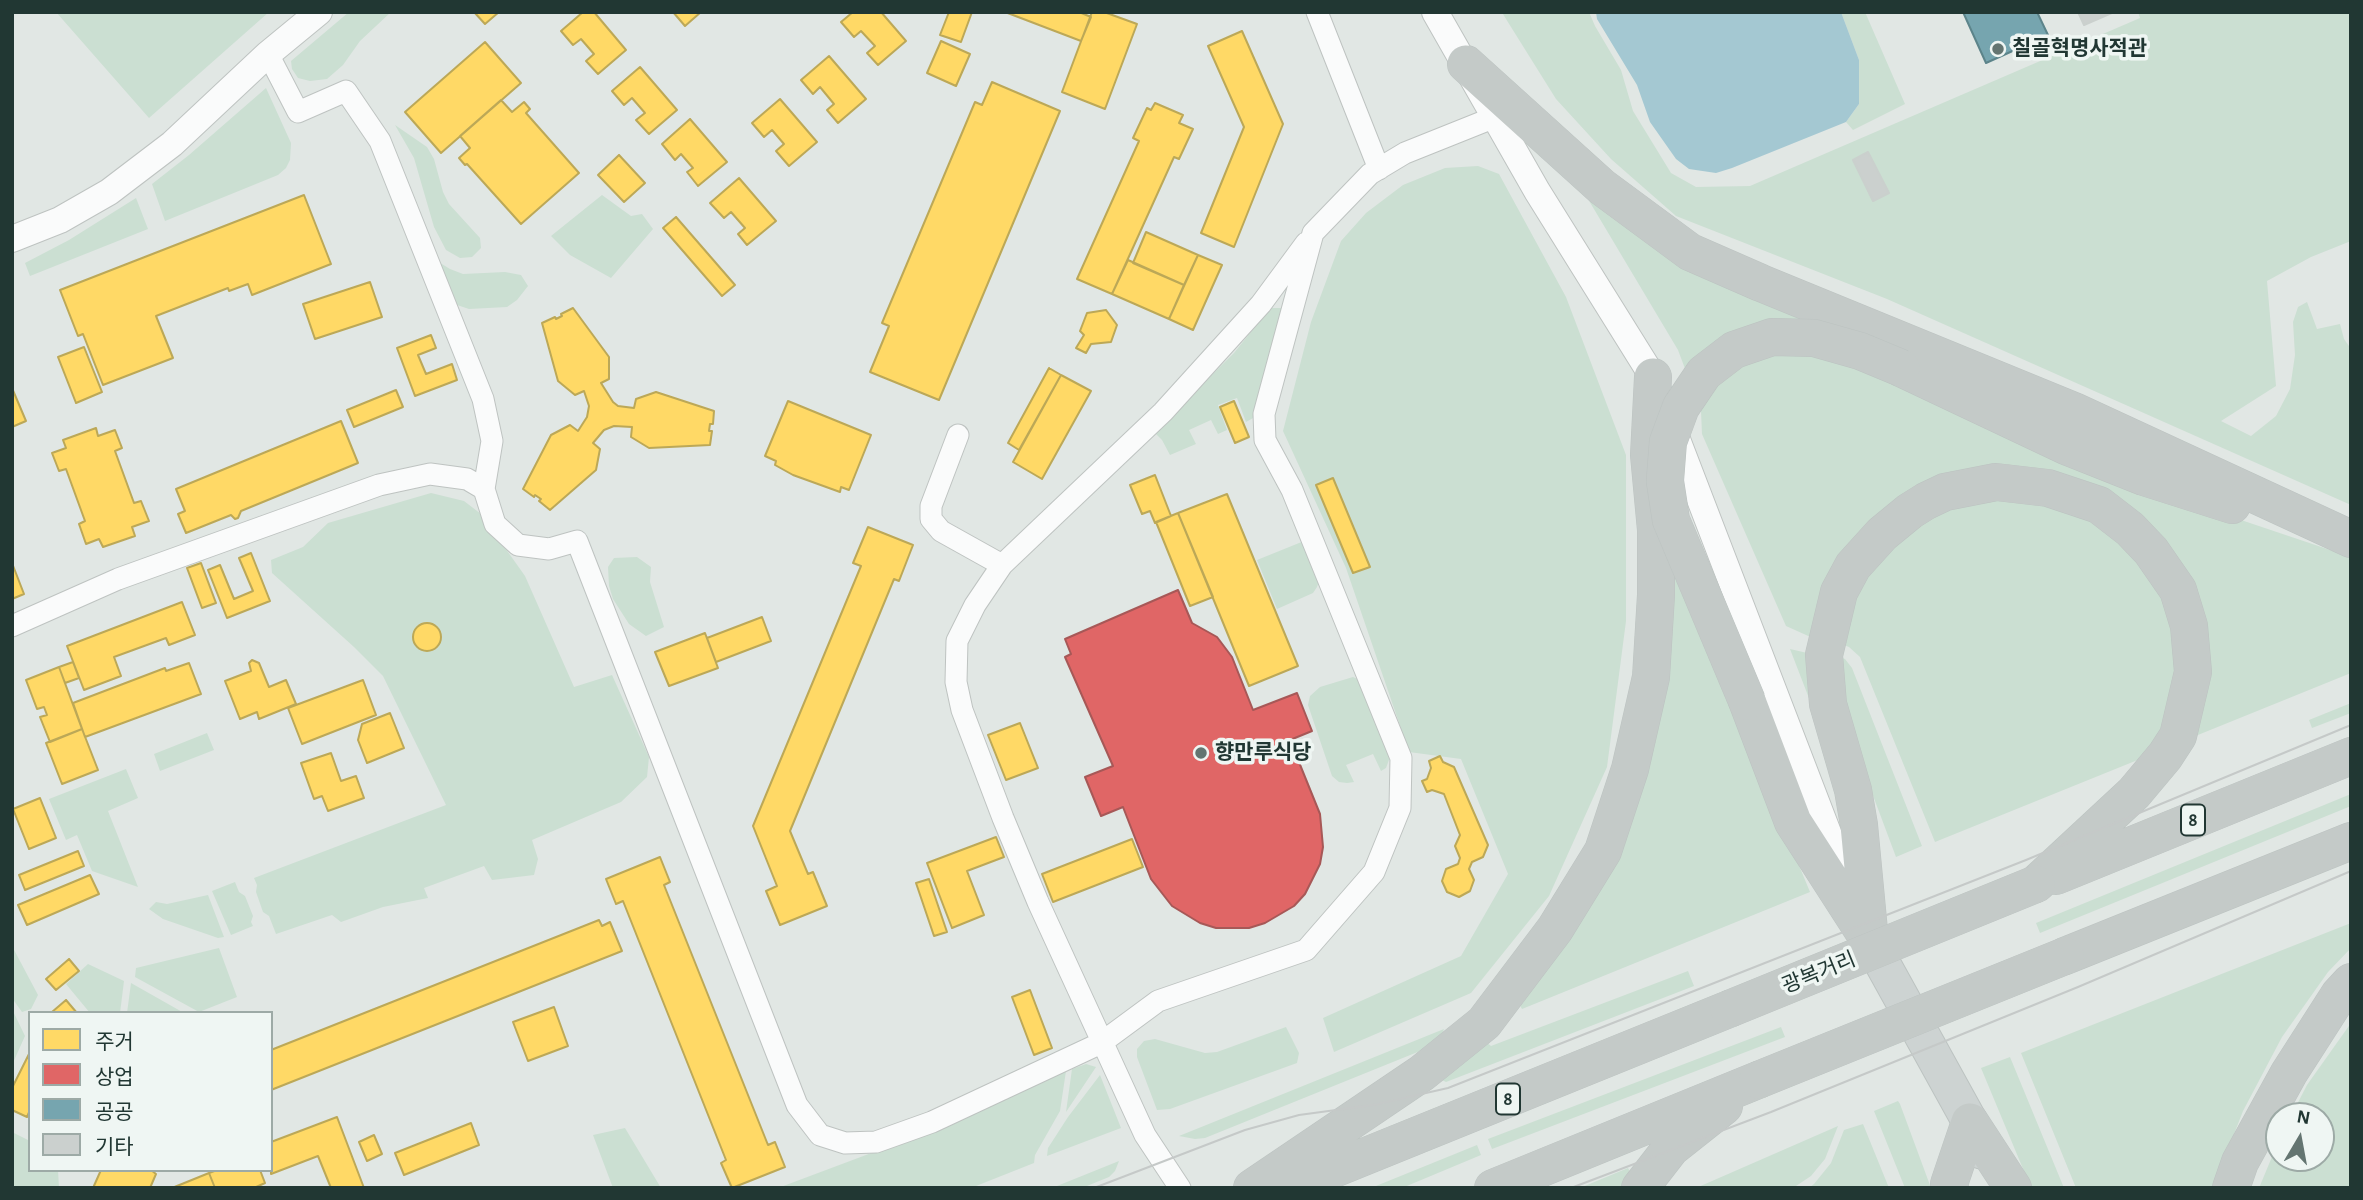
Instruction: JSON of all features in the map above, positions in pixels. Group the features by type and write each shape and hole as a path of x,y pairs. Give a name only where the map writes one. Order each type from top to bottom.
{"highway":[{"path":"1466,64 1602,187 1690,252 1761,284 2074,411 2336,532"},
{"path":"1870,941 1793,822 1747,701 1671,520 1665,481 1668,442 1681,407 1704,373 1734,350 1772,337 1814,338 1860,351 1901,368 2066,446 2144,477 2225,503 2336,532"},
{"path":"1252,1188 1422,1073 1485,1023 1555,929 1604,850 1630,769 1651,677 1657,595 1656,530 1649,455 1653,377"},
{"path":"1870,941 1859,824 1853,790 1828,705 1824,655 1839,592 1853,566 1882,534 1910,511 1945,492 1996,482 2048,488 2099,505 2130,529 2151,551 2178,590 2189,626 2193,672 2178,736 2134,793 2036,884"},
{"name":"광복거리","path":"1287,1188 2351,756"},
{"path":"1493,1188 2351,841"},
{"path":"2231,1188 2240,1162 2289,1073 2339,995 2351,982"},
{"path":"1640,1188 1671,1148 1758,1080"},
{"path":"1950,1188 1949,1184 1970,1122"},
{"path":"1970,1122 2014,1188"}],"main road":[{"path":"1870,941 1970,1122 1995,1188"}],"street":[{"path":"12,239 60,220 109,192 172,144 268,54 319,12"},
{"path":"1317,12 1379,169"},
{"path":"1435,12 1495,117 1653,377 1870,941"},
{"path":"268,54 298,112 346,91 380,141 483,399 492,442 484,489 495,524 518,545 549,549 577,541 797,1105 820,1135 845,1143 876,1142 932,1122 1101,1043 1158,1001 1306,950 1374,872 1400,808 1401,758 1292,490 1265,440 1264,414 1314,233"},
{"path":"1180,1188 1145,1135 1101,1043 1003,818 962,710 956,682 957,641 975,605 1002,565 1163,412 1261,304 1314,233 1370,174 1405,153 1495,117"},
{"path":"958,435 931,506 931,519 941,531 1002,565"},
{"path":"12,626 118,579 379,485 430,474 467,479 484,489"}],"green space":[{"path":"56,12 269,12 149,118"},
{"path":"349,12 391,12 360,41 343,65 327,79 310,81 298,78 292,69 291,61"},
{"path":"1589,12 1621,70 1633,111 1671,173 1696,187 1750,186 2140,18 2138,12 2351,12 2351,241 2311,257 2267,281 2276,386 2221,421 2251,436 2276,416 2290,389 2295,355 2293,322 2298,307 2307,302 2317,329 2340,324 2344,339 2351,349 2351,505 1887,299 1676,216 1611,159 1556,99 1503,14"},
{"path":"1841,12 1865,12 1905,104 1853,130 1846,122 1859,104 1859,60"},
{"path":"266,88 291,143 290,160 286,168 278,175 165,221 152,184"},
{"path":"395,125 427,147 434,159 449,204 480,238 481,248 472,257 460,258 446,250 434,227 414,158"},
{"path":"1478,166 1499,174 1566,297 1626,455 1626,621 1607,767 1549,896 1471,993 1334,1052 1323,1018 1461,956 1508,874 1461,759 1409,752 1346,568 1283,431 1311,322 1341,241 1366,213 1403,185 1445,168"},
{"path":"1585,194 2143,487 2351,557 2351,673 2188,739 2208,656 2112,501 1931,487 1815,639 1786,626 1702,434 1701,411 1678,350"},
{"path":"602,195 631,216 642,214 653,229 611,278 570,255 551,236"},
{"path":"136,198 148,229 30,276 25,263 69,240"},
{"path":"432,258 463,274 505,272 521,275 528,286 517,300 507,307 469,309 454,304"},
{"path":"1270,308 1281,308 1284,314 1255,417 1246,422 1237,398 1218,405 1227,430 1218,434 1211,420 1189,430 1196,444 1170,455 1154,432 1234,353"},
{"path":"431,493 464,501 481,514 525,576 574,687 612,675 649,757 647,777 621,802 532,840 538,859 534,875 492,880 484,866 424,888 428,898 383,907 341,922 332,915 276,934 269,916 263,912 254,878 446,805 383,676 272,573 271,560 303,547 328,523"},
{"path":"1997,493 2091,513 2167,594 2181,668 2174,705 2150,755 1935,842 1860,657 1849,647 1839,643 1851,597 1886,545 1919,520"},
{"path":"1662,535 1810,892 1522,1009 1517,1000 1586,905"},
{"path":"1304,541 1319,581 1317,587 1313,593 1277,609 1257,560"},
{"path":"637,557 651,567 650,582 664,627 646,636 629,624 613,599 609,586 608,567 614,558"},
{"path":"1790,649 1816,655 1841,781"},
{"path":"1837,656 1845,659 1852,668 1922,846 1896,857 1841,710"},
{"path":"1353,677 1362,681 1390,757 1386,768 1381,771 1373,754 1346,765 1354,782 1347,783 1339,782 1332,776 1308,705 1310,696 1320,687"},
{"path":"2351,703 2351,713 2312,728 2309,720"},
{"path":"207,733 214,750 160,771 154,754"},
{"path":"126,769 138,798 108,811 138,887 92,871 77,835 66,840 49,799"},
{"path":"2351,794 2351,806 2040,933 2036,923"},
{"path":"235,882 239,892 245,896 253,916 253,926 231,935 212,891"},
{"path":"208,895 224,937 218,938 163,919 149,909 156,902 167,904"},
{"path":"2351,923 2351,948 2328,972 2282,1037 2243,1111 2213,1188 2076,1188 2021,1053"},
{"path":"12,946 38,995 31,1009 22,1012 12,998"},
{"path":"219,948 237,997 197,1011 135,977 136,968"},
{"path":"88,964 124,981 120,1011 88,1011 66,984"},
{"path":"1688,971 1694,986 1446,1082 1438,1078 1480,1037 1491,1046"},
{"path":"131,983 180,1011 127,1011"},
{"path":"12,1009 25,1036 12,1065"},
{"path":"2351,1023 2351,1188 2259,1188 2266,1172 2335,1172 2335,1102 2298,1102 2307,1085"},
{"path":"1286,1027 1299,1053 1297,1063 1170,1109 1157,1110 1137,1057 1137,1049 1144,1041 1155,1039 1205,1053 1217,1052"},
{"path":"1781,1027 1785,1037 1492,1149 1488,1139"},
{"path":"1444,1029 1430,1047 1205,1138 1179,1136"},
{"path":"2010,1057 2064,1188 2031,1188 1981,1068"},
{"path":"1086,1064 1096,1067 1066,1112 1072,1069"},
{"path":"1066,1071 1060,1111 1035,1155 1034,1163 971,1188 778,1188 890,1146"},
{"path":"1100,1075 1121,1128 1047,1156 1048,1148 1068,1117"},
{"path":"1898,1101 1931,1188 1905,1188 1874,1111"},
{"path":"1863,1124 1889,1188 1809,1188 1831,1163 1844,1130"},
{"path":"1838,1126 1825,1159 1811,1176 1793,1188 1696,1188"},
{"path":"625,1128 661,1188 613,1188 593,1135"},
{"path":"12,1132 28,1140 28,1172 58,1172 59,1188 12,1188"},
{"path":"1477,1145 1481,1155 1402,1188 1371,1188"},
{"path":"1119,1161 1109,1177 1082,1188 1052,1188"},
{"path":"1628,1168 1635,1181 1619,1188 1580,1188"}],"water":[{"path":"1596,12 1841,12 1859,60 1859,104 1846,122 1732,168 1716,173 1689,169 1676,159 1650,122 1637,85 1597,19"}],"building: 주거":[{"path":"474,12 499,12 485,24"},
{"path":"583,12 594,12 626,50 598,74 586,61 594,54 581,39 573,45 561,31"},
{"path":"673,12 701,12 685,26"},
{"path":"853,12 881,12 906,41 878,65 867,53 875,46 861,31 854,37 841,22"},
{"path":"949,12 972,12 961,42 940,35"},
{"path":"1005,12 1079,12 1091,17 1081,41"},
{"path":"1092,12 1104,12 1137,24 1105,109 1062,92"},
{"path":"1242,31 1283,124 1234,247 1201,233 1244,127 1208,46"},
{"path":"941,41 970,54 956,86 927,73"},
{"path":"485,42 521,83 441,153 405,112"},
{"path":"829,56 866,99 838,123 827,110 834,104 820,87 813,94 801,80"},
{"path":"640,67 677,110 649,134 636,120 645,113 632,98 624,105 612,91"},
{"path":"992,82 1060,111 939,400 870,372 889,326 882,323 975,102 982,105"},
{"path":"780,99 817,142 789,166 776,151 784,144 772,130 764,137 752,123"},
{"path":"501,100 512,112 524,102 530,109 526,113 579,173 521,224 459,158 470,148 460,136"},
{"path":"1155,103 1183,115 1179,123 1193,129 1179,159 1174,157 1112,294 1077,279 1139,141 1133,138 1147,108 1151,110"},
{"path":"690,119 727,162 698,186 687,172 693,168 681,154 675,160 662,144"},
{"path":"619,155 645,183 624,202 598,175"},
{"path":"739,178 776,221 747,245 738,234 745,228 731,212 724,218 710,203"},
{"path":"304,195 331,264 252,295 248,284 229,291 228,288 156,316 173,358 103,385 83,334 78,336 60,290"},
{"path":"676,217 735,285 722,296 663,228"},
{"path":"1146,232 1198,255 1184,285 1133,263"},
{"path":"1198,255 1222,265 1193,330 1169,319"},
{"path":"1128,260 1184,285 1169,319 1112,294"},
{"path":"370,282 382,317 315,339 303,304"},
{"path":"573,308 609,357 609,379 601,383 613,402 618,406 634,408 636,399 656,392 714,411 713,424 710,424 709,431 712,431 710,445 649,448 631,437 632,427 614,426 604,430 593,443 600,449 596,470 550,510 539,501 541,499 523,489 551,435 570,425 578,431 587,417 589,406 584,391 575,395 558,381 542,323 555,317 556,319"},
{"path":"1106,310 1117,325 1111,342 1091,344 1086,353 1076,348 1084,335 1080,331 1087,313"},
{"path":"431,335 436,348 418,355 426,374 452,364 457,380 415,396 397,348"},
{"path":"84,347 102,392 76,403 58,357"},
{"path":"1049,368 1061,375 1019,450 1008,443"},
{"path":"1061,375 1091,391 1042,479 1013,462"},
{"path":"12,388 26,421 12,427"},
{"path":"396,390 403,407 354,427 347,410"},
{"path":"788,401 871,435 849,490 841,487 840,492 793,475 765,456"},
{"path":"1234,401 1249,437 1235,443 1220,407"},
{"path":"341,421 358,463 241,511 238,518 235,519 231,515 186,533 178,514 185,511 176,489"},
{"path":"96,428 98,436 115,430 122,448 115,451 134,503 141,501 149,521 132,527 135,536 103,547 99,539 86,544 79,524 85,521 66,469 59,471 52,453 66,448 63,440"},
{"path":"1155,475 1171,516 1155,523 1150,511 1142,514 1130,485"},
{"path":"1333,478 1370,567 1353,573 1316,485"},
{"path":"1227,494 1298,666 1249,686 1178,513"},
{"path":"1178,513 1213,597 1190,606 1156,522"},
{"path":"868,527 913,545 899,581 894,579 790,831 808,874 813,872 827,906 780,925 766,891 777,886 753,826 861,566 853,563"},
{"path":"251,553 270,601 227,618 208,570 220,565 234,599 253,591 239,558"},
{"path":"12,563 24,594 12,599"},
{"path":"201,563 216,603 202,608 187,568"},
{"path":"182,602 195,635 169,645 166,638 114,657 121,676 84,690 67,646"},
{"path":"762,617 771,641 716,662 707,638"},
{"path":"427,623 437,627 441,637 437,647 427,651 417,647 413,637 417,627"},
{"path":"705,633 718,668 669,686 655,652"},
{"path":"252,660 259,663 269,687 286,680 296,704 259,719 257,712 240,719 225,681 251,671 249,663"},
{"path":"73,662 79,678 65,683 59,667"},
{"path":"189,663 201,694 85,737 73,703 165,668 166,671"},
{"path":"59,667 82,729 50,742 40,717 47,715 44,707 37,709 26,680"},
{"path":"363,680 376,715 302,744 288,708"},
{"path":"390,713 404,748 367,763 358,740 362,724"},
{"path":"1020,723 1038,768 1006,780 988,735"},
{"path":"82,729 98,770 62,784 46,743"},
{"path":"331,753 341,781 356,776 364,798 328,811 322,796 314,799 301,763"},
{"path":"1440,756 1443,762 1454,767 1488,845 1483,857 1472,862 1469,869 1474,880 1470,891 1459,897 1447,892 1442,881 1446,869 1458,864 1460,858 1455,846 1460,835 1444,794 1432,790 1427,792 1422,781 1427,779 1431,768 1429,761"},
{"path":"40,798 56,838 29,849 13,809"},
{"path":"996,837 1004,857 967,871 984,915 952,928 927,863"},
{"path":"1132,839 1143,867 1053,902 1042,874"},
{"path":"78,851 84,866 25,890 19,875"},
{"path":"660,857 670,882 664,885 768,1145 775,1142 785,1167 732,1188 721,1163 726,1160 623,901 616,904 606,879"},
{"path":"90,875 99,894 27,925 18,905"},
{"path":"929,879 947,932 934,936 916,883"},
{"path":"599,920 602,926 610,922 622,951 273,1089 273,1049"},
{"path":"69,959 79,971 56,990 46,979"},
{"path":"1030,990 1052,1048 1034,1055 1012,997"},
{"path":"66,1000 75,1011 53,1011"},
{"path":"554,1007 568,1046 528,1061 513,1022"},
{"path":"28,1056 27,1117 12,1110 12,1088"},
{"path":"337,1117 364,1188 331,1188 318,1156 271,1174 273,1141"},
{"path":"471,1123 479,1145 404,1175 395,1153"},
{"path":"374,1135 382,1154 367,1161 359,1142"},
{"path":"100,1172 156,1174 150,1188 93,1188"},
{"path":"261,1172 265,1183 254,1188 215,1188 209,1173"},
{"path":"209,1173 215,1188 172,1188"}],"building: 상업":[{"name":"향만루식당","path":"1178,590 1192,623 1217,637 1232,657 1253,710 1297,693 1312,731 1290,740 1320,814 1323,847 1320,864 1305,894 1294,906 1265,923 1249,928 1216,928 1200,923 1172,906 1151,879 1123,807 1101,816 1085,777 1113,766 1065,657 1071,654 1065,639"}],"building: 공공":[{"name":"칠골혁명사적관","path":"1963,12 2037,12 2048,35 1986,63"}],"building: 기타":[{"path":"2078,12 2114,12 2084,25"},
{"path":"1868,152 1889,193 1873,201 1853,160"}],"tram line":[{"path":"1094,1188 1245,1130 1299,1115 1373,1105 1448,1088 2026,860 2351,725"},
{"path":"1571,1188 1771,1112 2078,987 2351,871"}],"place":[{"name":"칠골혁명사적관","path":"1998,49"},
{"name":"향만루식당","path":"1201,753"}]}
